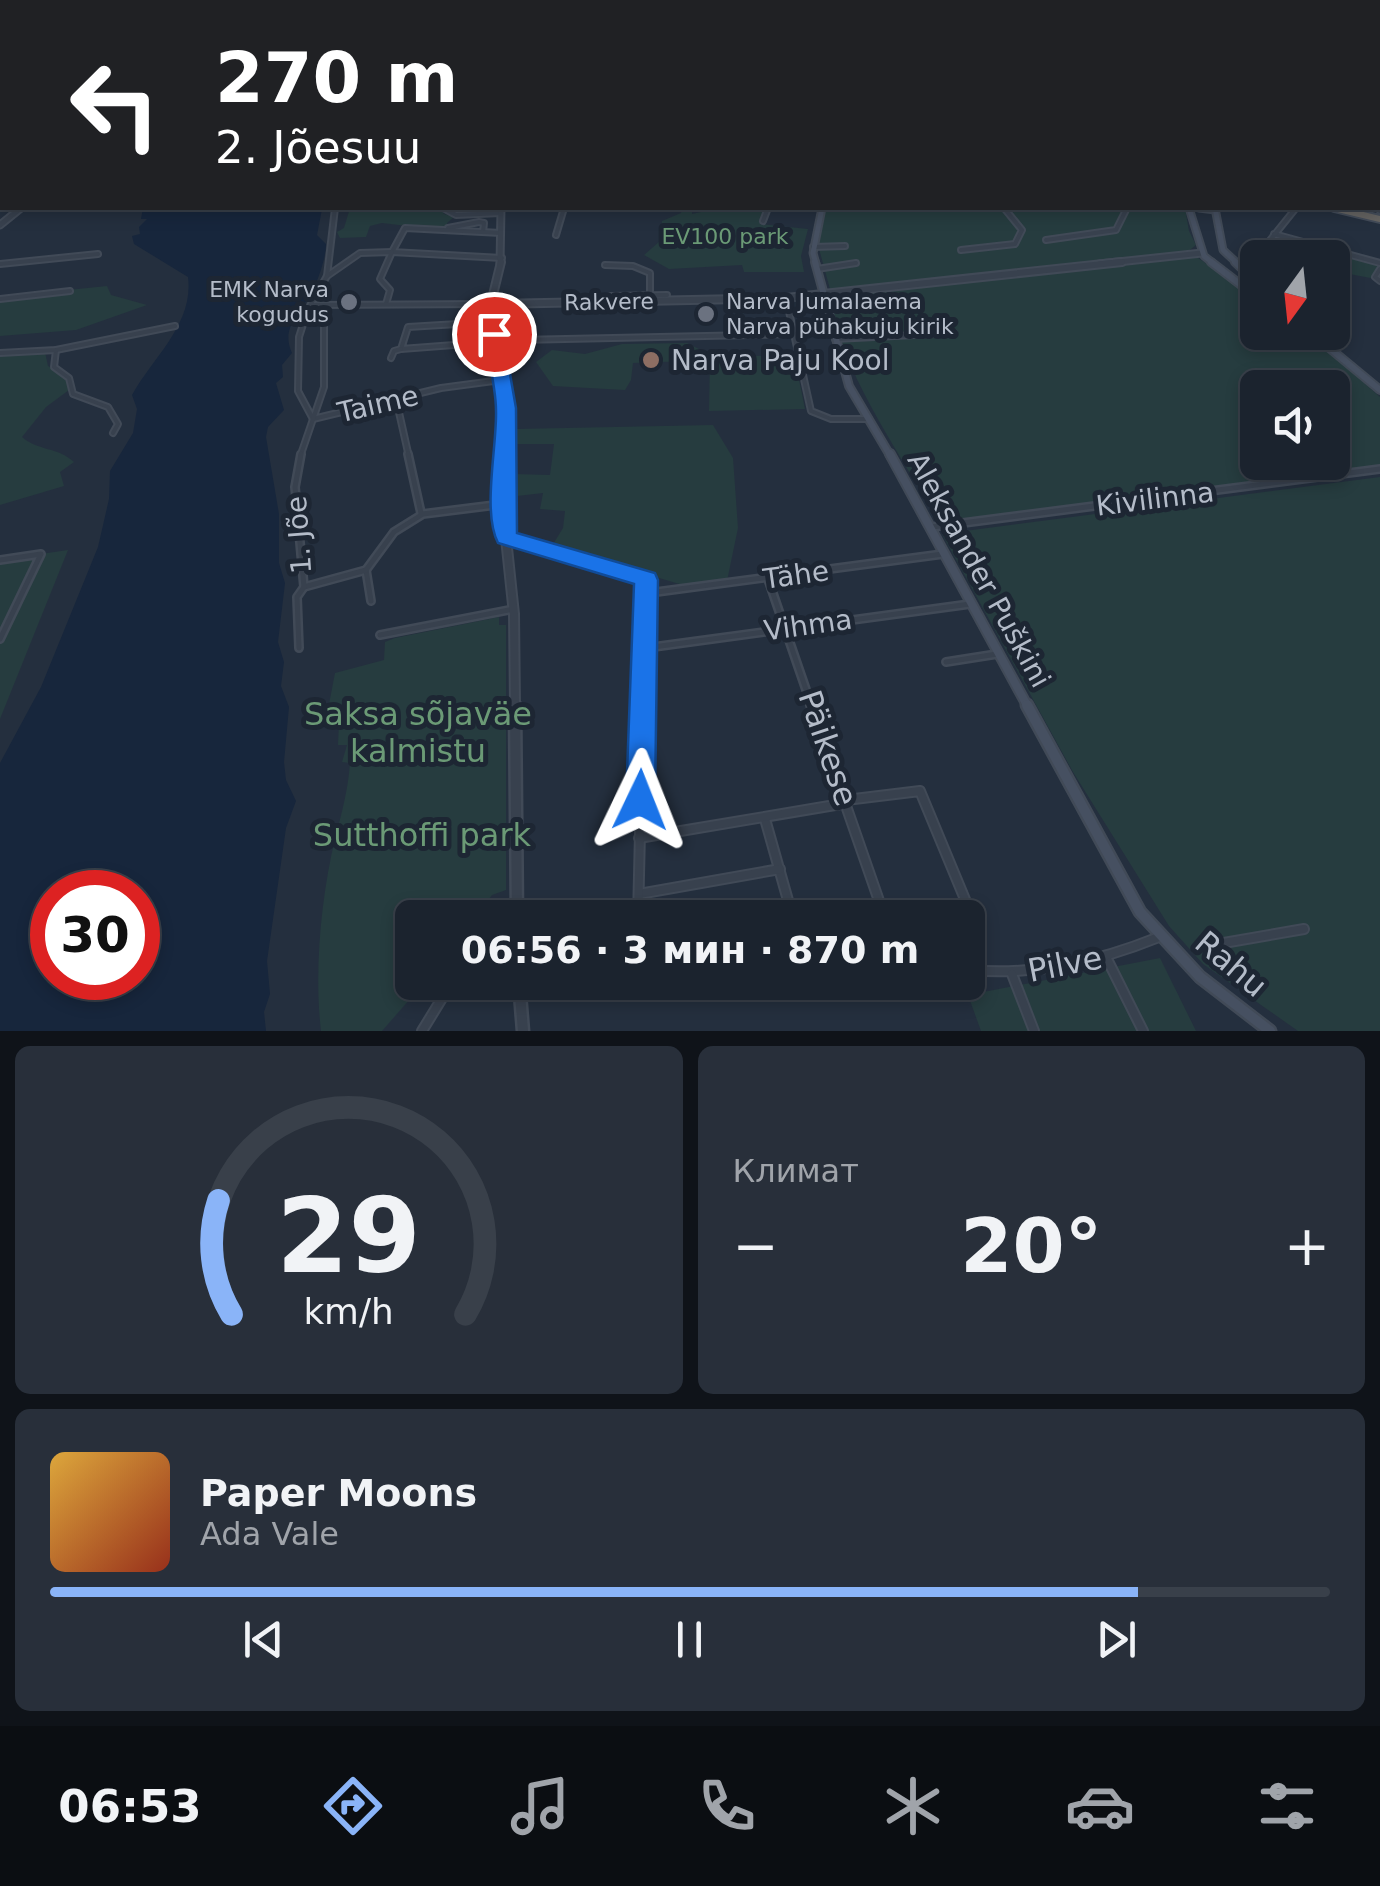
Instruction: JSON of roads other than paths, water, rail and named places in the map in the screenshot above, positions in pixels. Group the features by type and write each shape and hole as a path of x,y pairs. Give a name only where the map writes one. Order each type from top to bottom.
{"highway":[{"path":"1346,210 1380,216"},
{"path":"1352,210 1380,216"}],"main road":[{"name":"Aleksander Puškini","path":"821,210 812,247 844,374 1140,912 1159,937"},
{"path":"1190,210 1202,253 1240,286"},
{"path":"1215,210 1223,250 1240,268"},
{"path":"1226,276 1240,279"},
{"path":"1332,350 1380,390"},
{"path":"1340,350 1380,382"},
{"path":"1349,364 1371,387 1368,391"},
{"name":"Rahu","path":"1159,937 1200,977 1270,1031"}],"street":[{"path":"313,419 301,402 297,385 300,337 308,309 314,305 327,276 334,246 335,210"},
{"path":"447,210 456,215 501,210 502,258 490,304 506,427 503,504 514,609 517,900"},
{"path":"556,235 563,210"},
{"path":"764,220 767,210"},
{"path":"961,250 1015,244 1022,230 1006,210"},
{"path":"1046,240 1116,230 1126,210"},
{"path":"1270,240 1294,210"},
{"path":"450,231 461,223 484,222 483,232"},
{"path":"386,305 390,290 380,280 402,228 501,233"},
{"path":"1274,234 1380,266 1378,280"},
{"path":"812,247 845,246"},
{"path":"327,276 360,253 502,258"},
{"name":"Rakvere","path":"314,305 786,298 1202,253"},
{"path":"0,264 98,254"},
{"path":"816,269 856,263"},
{"path":"604,265 634,266 648,272 650,298 668,295"},
{"path":"0,299 70,291"},
{"path":"786,298 812,410 831,419 869,419"},
{"name":"1. Jõe","path":"299,648 297,597 304,586 295,487 298,463 326,372 324,306"},
{"path":"401,349 408,327 491,322"},
{"path":"0,353 56,350 176,326"},
{"path":"835,339 954,333"},
{"path":"392,358 401,349 460,347 495,341 794,334"},
{"path":"56,350 54,367 69,378 73,394 108,407 118,424 113,433"},
{"name":"Taime","path":"313,419 502,380"},
{"path":"396,399 421,513"},
{"name":"Kivilinna","path":"930,527 1380,469"},
{"path":"304,586 366,570 399,525 421,513 503,504"},
{"path":"506,537 646,580 639,900"},
{"path":"0,560 42,554 0,640"},
{"name":"Tähe","path":"648,593 942,554"},
{"path":"366,570 372,601"},
{"name":"Päikese","path":"768,579 879,900"},
{"name":"Vihma","path":"646,648 970,604"},
{"path":"380,635 514,609"},
{"path":"946,662 998,654"},
{"path":"639,838 920,791 964,900"},
{"path":"765,819 788,900"},
{"path":"639,894 780,870"},
{"path":"1217,961 1212,946 1304,929"},
{"name":"Pilve","path":"985,972 1012,974 1106,957 1159,937"},
{"path":"1106,957 1142,1031"},
{"path":"1012,974 1034,1031"},
{"path":"422,1031 441,1000"},
{"path":"520,1000 522,1031"}],"water":[{"path":"143,210 322,210 317,235 326,244 323,264 290,329 292,353 282,365 283,377 276,383 284,410 268,427 266,437 279,514 279,563 285,583 278,642 284,662 281,686 289,707 284,762 286,780 296,801 286,828 267,961 270,994 264,1012 266,1031 0,1031 0,763 41,687 98,547 109,499 110,471 133,433 137,409 132,395 178,325 188,294 188,277 134,244 132,236 140,234 139,227 147,219 141,219"}],"place":[{"name":"EMK Narva kogudus","path":"349,302"},
{"name":"Narva Jumalaema Narva pühakuju kirik","path":"706,314"},
{"name":"Narva Paju Kool","path":"651,360"}],"park label":[{"name":"EV100 park","path":"725,236"},
{"name":"Saksa sõjaväe kalmistu","path":"418,732"},
{"name":"Sutthoffi park","path":"422,835"}]}
